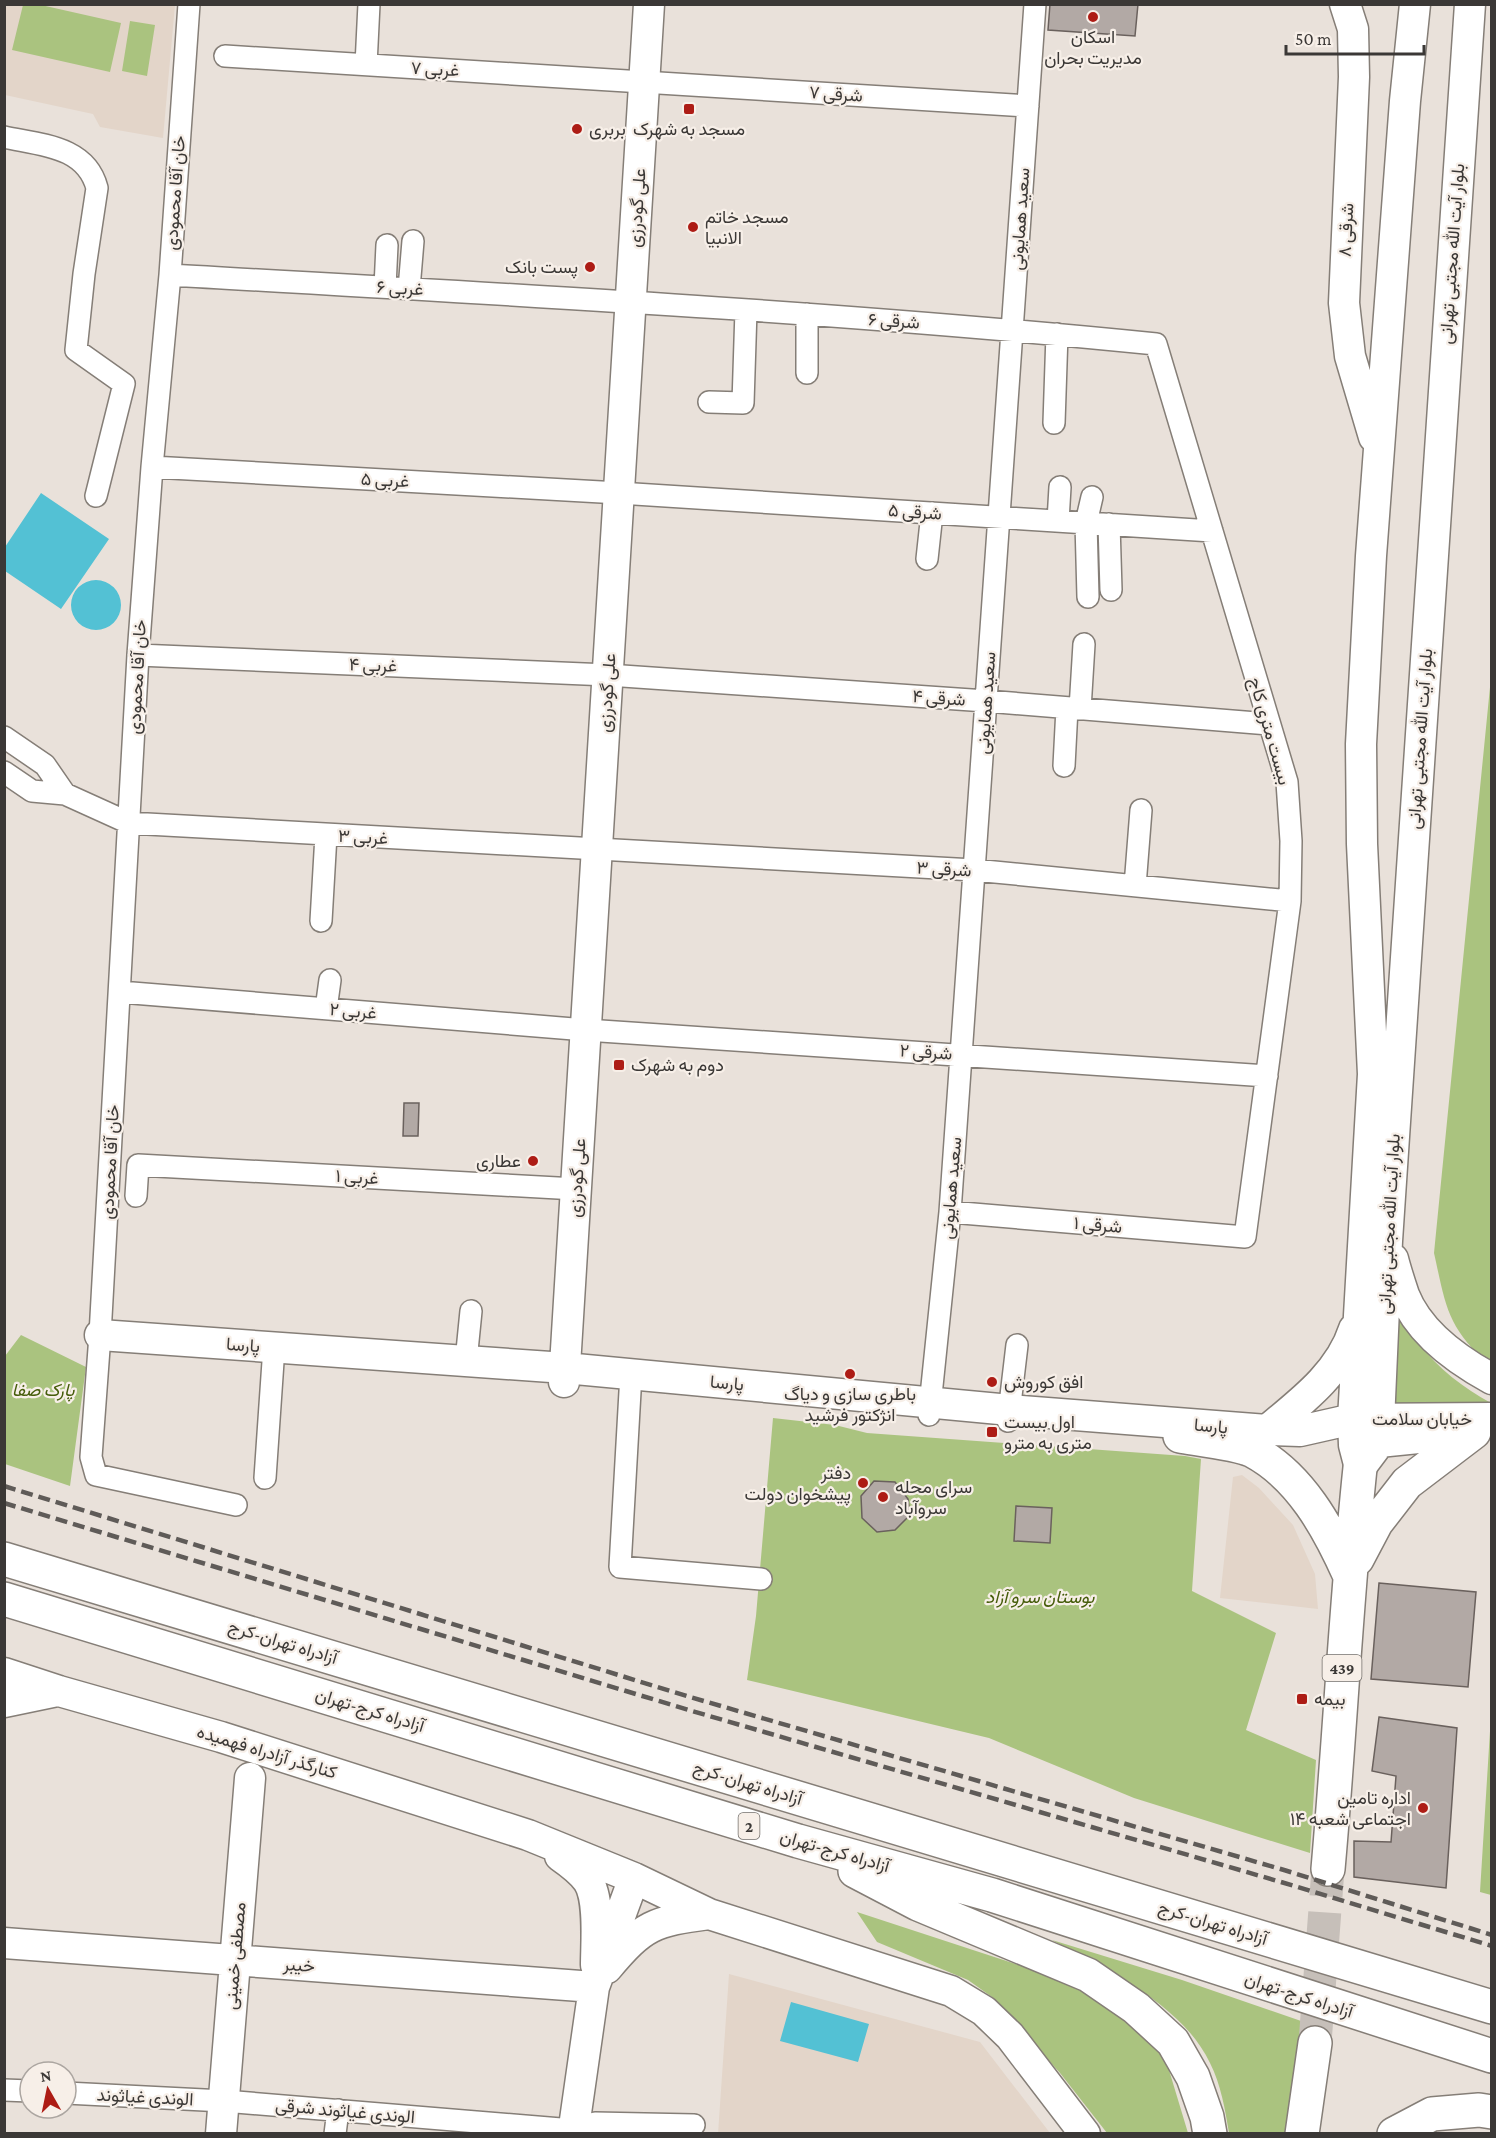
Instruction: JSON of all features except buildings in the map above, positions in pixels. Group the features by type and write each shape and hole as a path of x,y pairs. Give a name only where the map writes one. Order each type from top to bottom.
{"main road":[{"path":"1349,1574 1376,1523 1407,1483 1486,1428"},
{"path":"1180,1436 1252,1449 1286,1474 1331,1536 1349,1574"},
{"name":"439","path":"1328,1869 1338,1761 1358,1440"},
{"name":"آزادراه تهران-کرج","path":"4,1559 1491,2007"},
{"name":"آزادراه کرج-تهران","path":"4,1599 798,1840 992,1895 1491,2056"},
{"path":"798,1840 918,1904 1088,1975 1136,2008 1173,2042 1193,2077 1210,2133"},
{"path":"1302,2133 1315,2043"},
{"path":"1394,2133 1432,2114 1479,2110 1491,2112"}],"street":[{"name":"خان آقا محمودی","path":"189,4 170,275 152,467 138,655 100,1343 91,1457 96,1475 236,1505"},
{"path":"366,65 369,4"},
{"name":"علی گودرزی","path":"565,1375 649,4"},
{"name":"سعید همایونی","path":"930,1408 950,1212 1035,4"},
{"name":"۸ شرقی","path":"1345,4 1353,29 1354,77 1344,303 1350,356 1379,453"},
{"name":"بلوار آیت الله مجتبی تهرانی","path":"1358,1440 1360,1312 1373,1074 1362,844 1361,744 1379,453 1405,101 1415,4"},
{"name":"بلوار آیت الله مجتبی تهرانی","path":"1358,1440 1387,1240 1470,4"},
{"name":"۷ غربی","path":"225,56 645,81"},
{"name":"۷ شرقی","path":"645,81 1028,106"},
{"path":"4,137 68,152 86,165 94,175 97,188 84,274 76,350 124,384 96,495"},
{"path":"409,289 413,241"},
{"path":"385,287 387,245"},
{"name":"۶ غربی","path":"170,275 631,301"},
{"name":"۶ شرقی","path":"631,301 1012,330 1156,344"},
{"path":"709,402 743,403 746,310"},
{"path":"807,314 807,373"},
{"path":"1054,423 1057,334"},
{"name":"بیست متری کاج","path":"1156,344 1287,782 1291,841 1290,901 1245,1238"},
{"name":"۵ غربی","path":"152,467 619,493"},
{"path":"1058,521 1060,487"},
{"name":"۵ شرقی","path":"619,493 1212,531"},
{"path":"1088,597 1086,523 1092,497"},
{"path":"927,559 932,513"},
{"path":"1109,525 1111,590"},
{"path":"1064,766 1084,644"},
{"name":"۴ غربی","path":"138,655 608,675"},
{"name":"۴ شرقی","path":"608,675 986,701 1269,724"},
{"path":"4,736 45,765 65,794"},
{"path":"4,772 32,791 65,794 129,823"},
{"path":"1136,886 1141,810"},
{"name":"۳ غربی","path":"129,823 597,850"},
{"path":"321,921 326,835"},
{"name":"۳ شرقی","path":"597,850 974,870 1290,901"},
{"path":"326,1009 330,980"},
{"name":"۲ غربی","path":"120,992 586,1030"},
{"name":"۲ شرقی","path":"586,1030 1266,1076"},
{"name":"۱ غربی","path":"136,1196 138,1165 576,1189"},
{"name":"۱ شرقی","path":"950,1212 1245,1238"},
{"path":"1387,1240 1405,1297 1428,1334 1474,1370 1491,1379"},
{"path":"466,1361 471,1311"},
{"path":"1267,1430 1315,1390 1334,1366 1350,1343 1360,1312"},
{"name":"پارسا","path":"100,1343 565,1375 930,1408 1180,1436 1358,1440"},
{"path":"1009,1416 1017,1345"},
{"path":"265,1478 273,1355"},
{"name":"پارسا","path":"273,1355 466,1361 565,1375"},
{"path":"630,1381 620,1567 761,1579"},
{"name":"پارسا","path":"1009,1416 1300,1431 1358,1440"},
{"name":"خیابان سلامت","path":"1358,1440 1486,1428"},
{"name":"کنارگذر آزادراه فهمیده","path":"4,1673 221,1737 528,1835"},
{"path":"4,1702 59,1691"},
{"path":"221,1737 250,1778 292,1760"},
{"name":"مصطفی خمینی","path":"221,2133 250,1778"},
{"path":"528,1835 634,1878 709,1914 951,1991 984,2011 1010,2036 1085,2133"},
{"path":"528,1835 573,1865 589,1882 595,1903 596,1983 573,2132"},
{"path":"596,1983 634,1878"},
{"path":"596,1983 625,1946 642,1931 668,1919 709,1914"},
{"name":"خیبر","path":"4,1943 596,1983"},
{"name":"الوندی غیاثوند","path":"78,2094 224,2101"},
{"name":"الوندی غیاثوند شرقی","path":"224,2101 338,2110 449,2126 573,2132 595,2123 694,2126"},
{"path":"335,2133 338,2110"}],"shaded area":[{"path":"5,5 175,5 163,138 100,127 93,114 5,95"},
{"path":"1242,1475 1259,1488 1293,1525 1315,1574 1318,1609 1220,1598 1233,1477"},
{"path":"729,1974 980,2042 1050,2133 718,2134"}],"green space":[{"path":"23,5 41,5 121,23 110,72 12,50"},
{"path":"130,21 155,25 147,76 122,71"},
{"path":"1491,677 1491,1366 1465,1340 1450,1315 1434,1253"},
{"path":"1395,1287 1412,1330 1426,1352 1452,1377 1491,1403 1392,1407"},
{"name":"پارک صفا","path":"21,1335 86,1367 70,1486 5,1464 5,1356"},
{"name":"بوستان سرو آزاد","path":"773,1418 835,1425 867,1433 1201,1459 1192,1591 1276,1633 1246,1730 1316,1760 1310,1853 1134,1798 989,1738 747,1680 756,1616"},
{"path":"1491,1715 1491,1895 1480,1892"},
{"path":"857,1912 1098,1991 1152,2034 1169,2070 1188,2133 1107,2133 1060,2073 992,1997 968,1980 877,1942"},
{"path":"1052,1940 1182,1980 1304,2022 1289,2133 1229,2133 1214,2071 1197,2042 1181,2023 1141,1991"}],"water":[{"path":"41,493 109,539 61,609 5,571 5,547"},
{"path":"96,580 105,582 116,591 121,605 119,614 110,625 96,630 87,628 76,619 71,605 73,596 82,585"},
{"path":"791,2002 869,2024 858,2062 780,2041"}],"tunnel":[{"path":"1315,2043 1328,1869"}],"railway":[{"path":"4,1486 690,1697 1284,1870 1492,1935"},
{"path":"4,1503 692,1711 1281,1882 1492,1946"}],"place":[{"name":"اسکان مدیریت بحران","path":"1093,17"},
{"name":"مسجد به شهرک","path":"689,109"},
{"name":"بربری","path":"577,129"},
{"name":"مسجد خاتم الانبیا","path":"693,227"},
{"name":"پست بانک","path":"590,267"},
{"name":"دوم به شهرک","path":"619,1065"},
{"name":"عطاری","path":"533,1161"},
{"name":"باطری سازی و دیاگ انژکتور فرشید","path":"850,1374"},
{"name":"افق کوروش","path":"992,1382"},
{"name":"اول بیست متری به مترو","path":"992,1432"},
{"name":"دفتر پیشخوان دولت","path":"863,1483"},
{"name":"سرای محله سروآباد","path":"883,1497"},
{"name":"بیمه","path":"1302,1699"},
{"name":"اداره تامین اجتماعی شعبه ۱۴","path":"1423,1808"}]}
